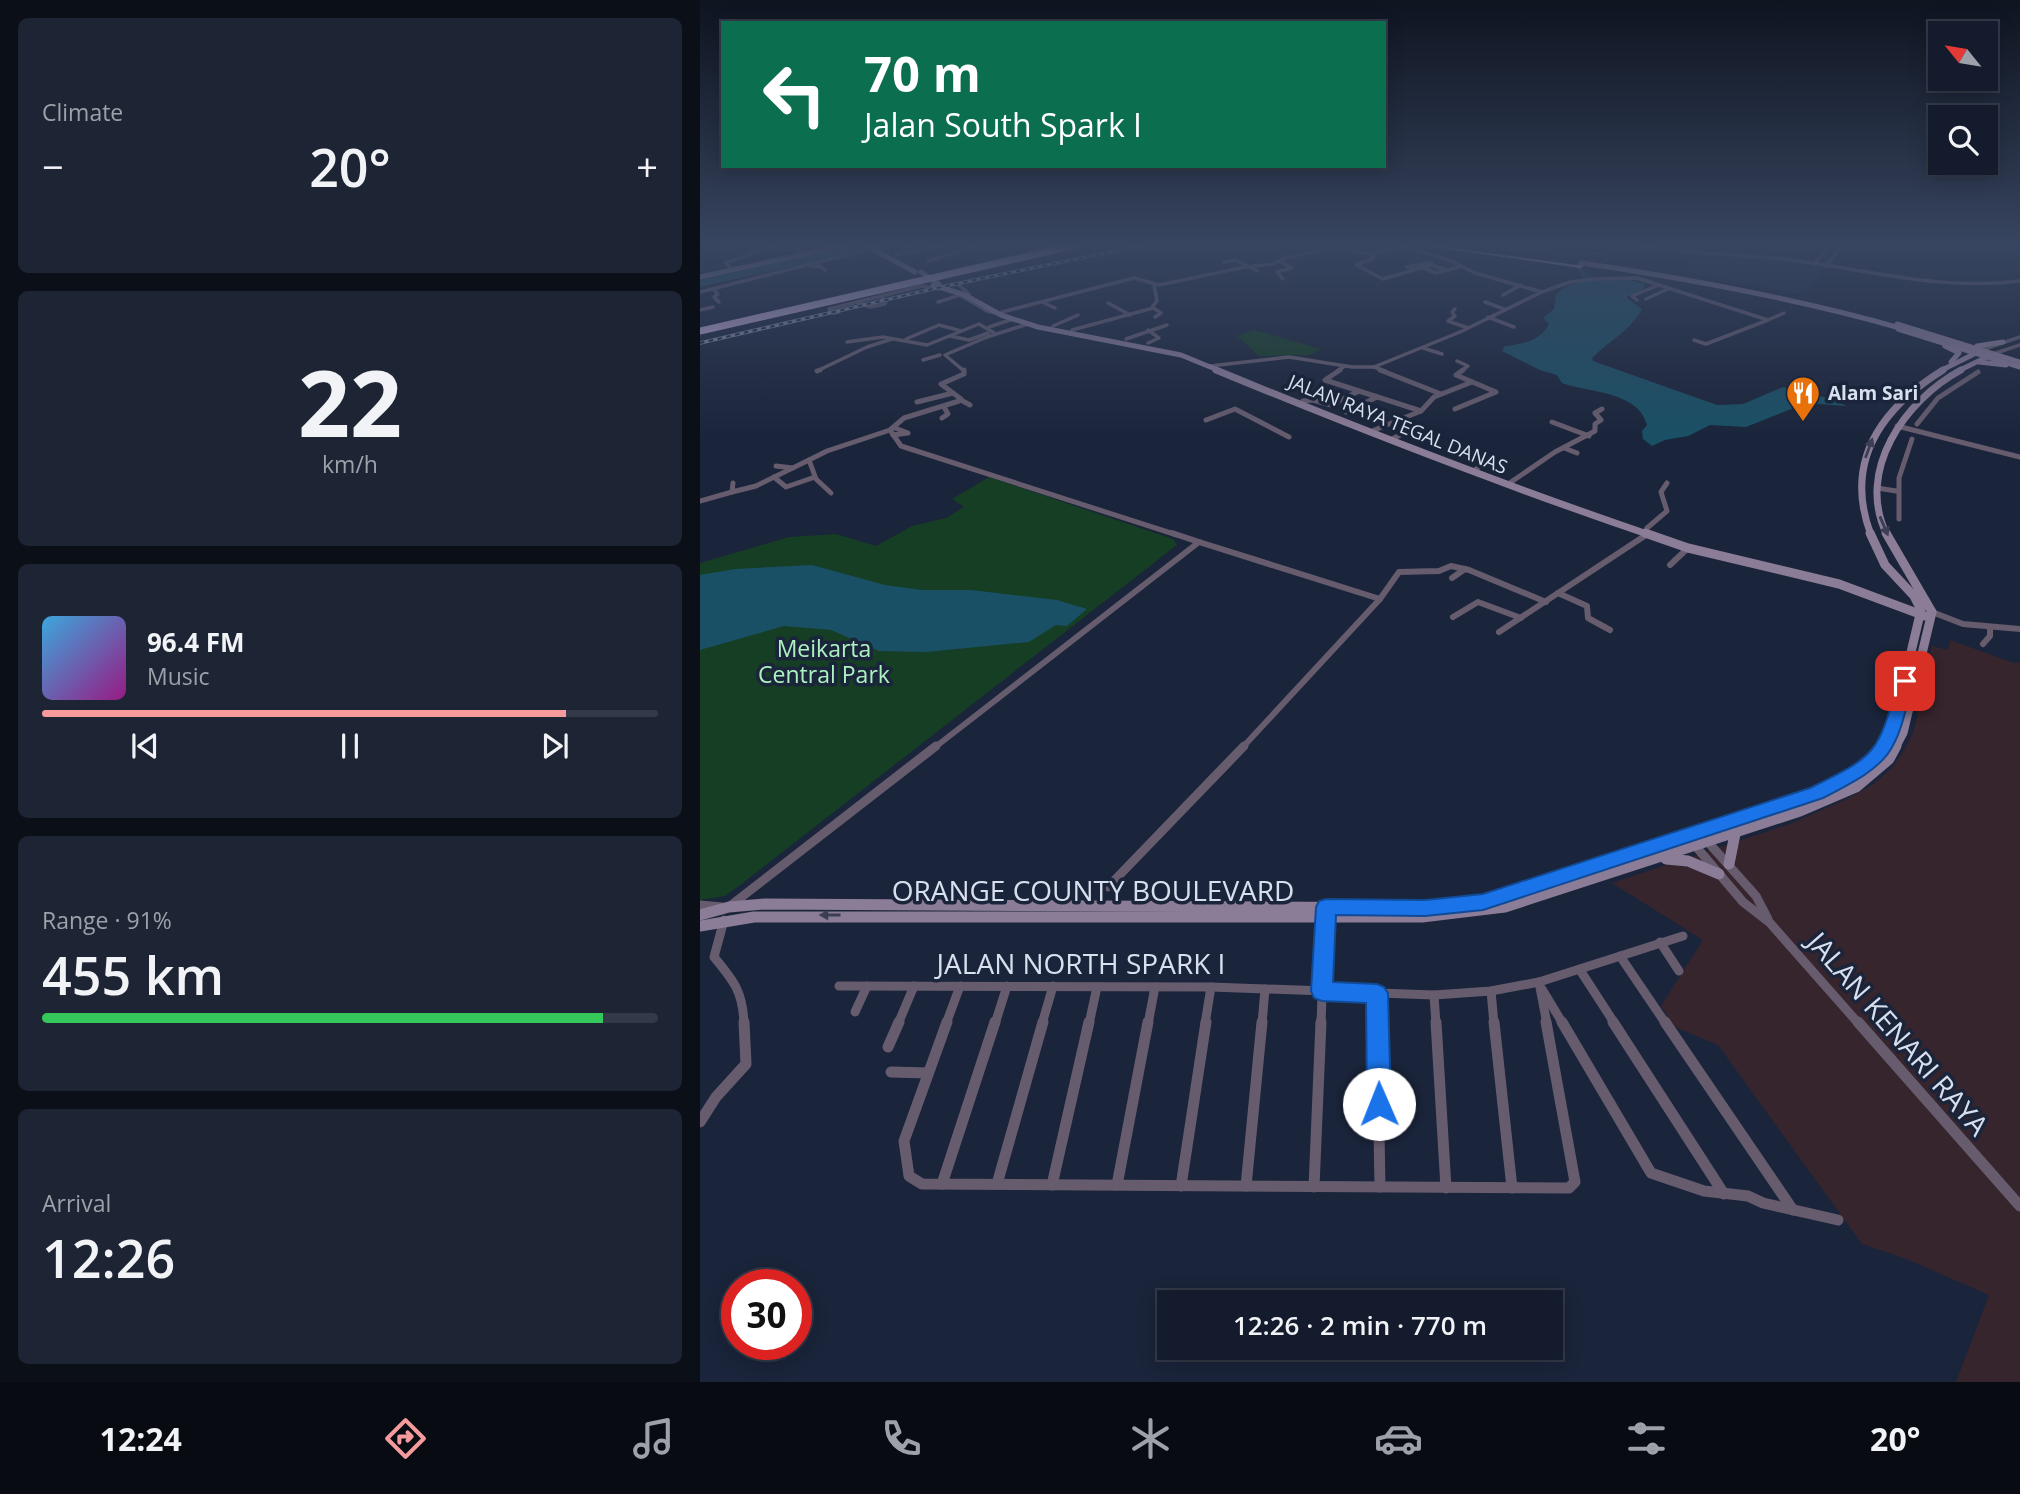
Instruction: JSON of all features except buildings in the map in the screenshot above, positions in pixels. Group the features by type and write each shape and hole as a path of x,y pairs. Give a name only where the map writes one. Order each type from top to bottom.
{"highway":[{"path":"700,330 790,309"}],"main road":[{"name":"JALAN RAYA TEGAL DANAS","path":"992,309 1028,324 1168,351 1214,365 1375,434 1562,502"},
{"name":"JALAN RAYA TEGAL DANAS","path":"994,309 1054,327 1186,352 1375,434 1647,532 1671,540 1841,578 1925,610"},
{"path":"1817,309 1972,354 1993,354 2020,365"},
{"path":"1827,309 2020,365"},
{"path":"1841,309 1966,345 2006,365"},
{"path":"1966,345 1984,346 2003,342"},
{"path":"1945,346 1959,353 1949,365"},
{"path":"2010,348 2008,355 2020,365"},
{"path":"1925,610 1896,579 1878,553 1865,523 1860,502 1867,452 1889,412 1912,388 1972,354"},
{"path":"1925,610 1914,582 1879,515 1877,488 1903,415 1937,383 1972,364 1983,354"},
{"path":"1972,364 1987,362 2020,365"},
{"path":"1889,412 1903,415"},
{"name":"JALAN RAYA TEGAL DANAS","path":"1671,540 1688,548 1839,584 1905,608 1925,610"},
{"path":"1896,579 1907,584 1914,582"},
{"path":"1896,579 1903,596 1897,600"},
{"name":"ORANGE COUNTY BOULEVARD","path":"700,915 729,907 765,904 1325,912 1437,917 1485,912 1735,834 1845,793 1870,778 1889,759 1903,733 1925,610"},
{"name":"ORANGE COUNTY BOULEVARD","path":"700,926 754,916 1325,912 1425,908 1483,902 1817,793 1860,771 1876,758 1886,745 1893,728 1925,610"},
{"path":"1729,864 1735,834"},
{"path":"1657,859 1688,861 1719,874"}],"street":[{"path":"829,309 833,313 839,312"},
{"path":"985,309 999,313 1012,309"},
{"path":"1119,309 1130,316"},
{"path":"1072,330 1149,309"},
{"path":"1155,309 1161,313 1155,317"},
{"path":"1455,309 1452,312 1455,316 1448,321 1468,327"},
{"path":"1374,367 1423,348 1503,309"},
{"path":"1734,309 1768,320"},
{"path":"1694,340 1708,344 1784,313"},
{"path":"1054,327 1078,315"},
{"path":"1100,315 1116,324"},
{"path":"1488,317 1514,327"},
{"path":"923,360 942,355 1013,319"},
{"path":"847,342 882,335 927,345 977,324 992,331"},
{"path":"950,336 969,340 992,331 1028,324"},
{"path":"903,340 939,325 961,331"},
{"path":"1126,339 1167,326"},
{"path":"1148,330 1159,338 1148,343"},
{"path":"1983,354 2003,342 2020,337"},
{"path":"817,371 867,347 892,339"},
{"path":"1993,354 2020,345"},
{"path":"1423,348 1442,354"},
{"path":"929,353 942,355 962,367 965,373 941,382 970,405"},
{"path":"1214,365 1289,357 1345,366 1374,367 1441,394"},
{"path":"1455,409 1496,392 1456,375 1468,367 1457,361"},
{"path":"1345,366 1324,379 1421,411"},
{"path":"1917,424 1932,404 1951,387 1978,372"},
{"path":"1375,434 1421,411 1430,399 1472,382"},
{"path":"1937,383 1951,387"},
{"path":"1303,401 1313,400 1331,405 1357,392"},
{"path":"917,402 953,393"},
{"path":"1346,412 1377,397"},
{"path":"700,501 749,488 827,451 893,431 904,418 961,400"},
{"path":"1917,400 1932,404"},
{"path":"942,418 948,414 944,407"},
{"path":"1206,420 1235,409 1289,437"},
{"path":"1511,482 1564,448 1589,436 1595,431 1595,424 1601,420 1595,413 1602,409"},
{"path":"1552,422 1589,436"},
{"path":"1897,426 2020,457"},
{"path":"1392,439 1412,429"},
{"path":"893,431 901,446 1380,599"},
{"path":"1899,519 1896,491 1901,460 1912,439"},
{"path":"1564,448 1577,453"},
{"path":"809,460 815,477 831,493"},
{"path":"1476,469 1483,464"},
{"path":"775,466 794,468"},
{"path":"774,477 785,486 815,477"},
{"path":"732,492 733,483"},
{"path":"1499,632 1647,532 1667,511 1661,492 1668,483"},
{"path":"1877,488 1896,491"},
{"path":"700,1122 716,1097 746,1064 743,1001 731,978 714,957 729,907 1199,542"},
{"path":"1670,565 1688,548"},
{"path":"1108,887 1255,735 1380,599 1399,572 1439,571 1451,566 1546,601"},
{"path":"1452,578 1465,569"},
{"path":"1558,593 1587,606 1588,618 1610,630"},
{"path":"1452,617 1478,601 1521,618"},
{"path":"1925,610 1990,628 2020,629"},
{"path":"1983,644 1990,636 1990,628"},
{"path":"1692,832 1703,845"},
{"name":"JALAN KENARI RAYA","path":"1703,845 1729,864 1756,896 1770,923"},
{"name":"JALAN KENARI RAYA","path":"1703,845 1719,874 1743,902 1770,923 2020,1206"},
{"path":"700,905 729,907"},
{"path":"1314,1187 1325,912"},
{"name":"JALAN NORTH SPARK I","path":"839,986 1211,987 1434,996 1491,991 1539,982 1683,936"},
{"path":"1660,942 1679,971"},
{"path":"1620,956 1794,1210"},
{"path":"1580,970 1724,1194"},
{"path":"1539,982 1651,1173 1677,1184 1748,1196 1763,1203 1838,1220"},
{"path":"960,986 904,1140 909,1176 922,1184 1569,1188 1575,1182 1539,982"},
{"path":"855,1012 867,986"},
{"path":"888,1047 914,986"},
{"path":"942,1184 1007,986"},
{"path":"997,1184 1053,986"},
{"path":"1052,1185 1097,986"},
{"path":"1117,1185 1155,987"},
{"path":"1181,1186 1211,987"},
{"path":"1246,1186 1265,989"},
{"path":"1491,991 1512,1188"},
{"path":"1377,993 1380,1187"},
{"path":"1434,996 1447,1188"},
{"path":"891,1072 929,1073"}],"shaded area":[{"path":"1553,309 1642,309 1625,330 1592,358 1593,361 1717,405 1743,404 1783,387 1836,400 1846,406 1806,403 1746,427 1710,425 1688,436 1665,440 1652,446 1643,439 1642,431 1647,425 1642,414 1624,399 1562,383 1557,375 1540,370 1502,351 1505,346 1524,343 1541,334 1549,324 1543,318"},
{"path":"812,565 885,585 922,590 971,590 1057,600 1087,609 1067,626 1056,625 1029,642 926,652 879,651 831,630 784,626 700,650 700,575 735,569"},
{"path":"1950,640 2014,663 2020,662 2020,1382 1956,1382 1989,1295 1904,1258 1862,1244 1718,1045 1673,1026 1661,1006 1703,940 1612,883 1790,824 1872,785 1892,768 1914,730 1932,646 1948,650"}],"green space":[{"path":"1254,330 1321,349 1310,355 1259,356 1237,336"},
{"name":"Meikarta Central Park","path":"989,477 1173,539 1177,545 739,886 725,896 700,900 700,563 789,537 836,534 876,546 912,526 946,518 964,507 952,499"}],"railway":[{"path":"700,343 844,309"}],"place":[{"name":"Alam Sari","path":"1803,423"}],"route":[{"path":"1379,1104 1377,993 1322,991 1326,907 1425,908 1483,902 1817,793 1860,771 1876,758 1886,745 1893,728 1905,681"}]}
